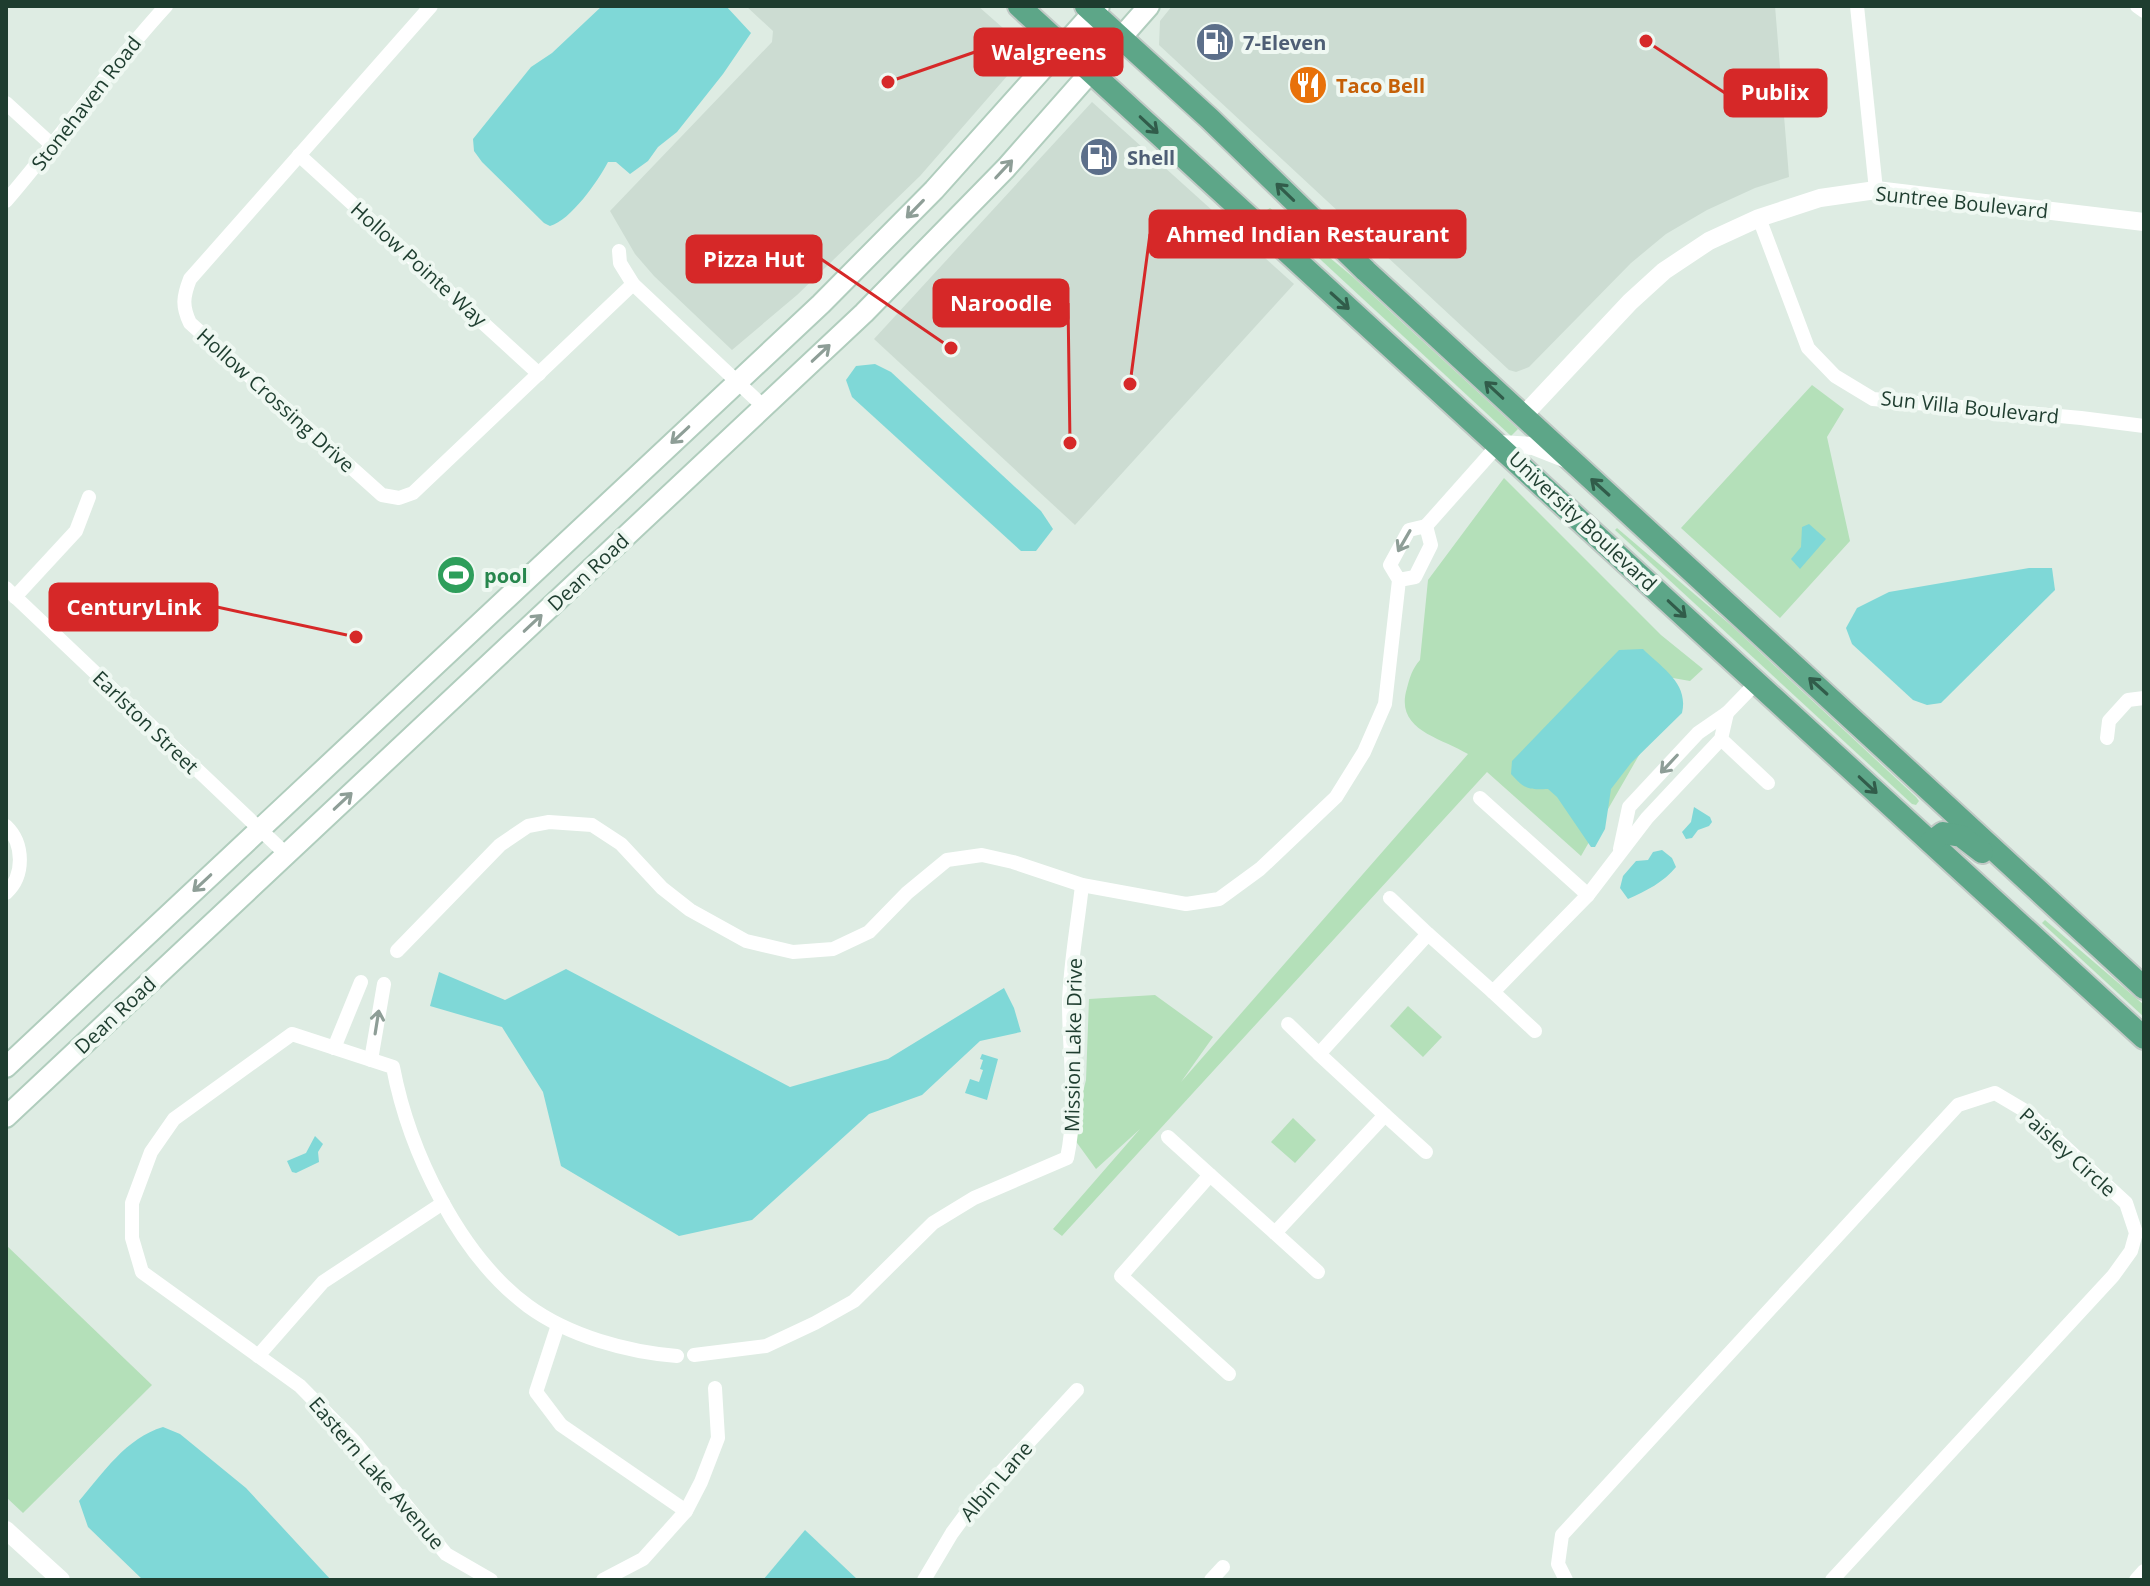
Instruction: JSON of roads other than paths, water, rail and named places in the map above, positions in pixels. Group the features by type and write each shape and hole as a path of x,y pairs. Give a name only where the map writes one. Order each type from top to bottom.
{"main road":[{"name":"University Boulevard","path":"1019,6 2144,1038"},
{"name":"Dean Road","path":"6,1117 919,258 1149,6"},
{"name":"University Boulevard","path":"1093,8 1366,271 2144,988"},
{"name":"Dean Road","path":"6,1067 831,293 934,190 1064,47 1093,8"},
{"path":"1931,842 1943,833 1961,836 2101,949"}],"street":[{"name":"Stonehaven Road","path":"6,201 137,37 166,6"},
{"name":"Hollow Crossing Drive","path":"431,6 190,279 183,297 184,310 190,323 382,495 399,498 413,493 633,284"},
{"path":"1857,6 1876,190"},
{"path":"2137,6 2144,11"},
{"path":"6,103 53,146"},
{"name":"Hollow Pointe Way","path":"299,155 539,374"},
{"name":"Suntree Boulevard","path":"1523,416 1630,302 1664,271 1709,241 1759,218 1820,198 1876,190 2144,222"},
{"name":"Sun Villa Boulevard","path":"1759,218 1808,348 1835,376 1873,399 2144,426"},
{"path":"619,251 620,263 633,284 764,407"},
{"path":"397,951 500,845 528,826 549,822 592,825 621,844 662,888 690,910 746,941 793,952 833,949 869,932 907,893 947,860 982,855 1082,885 1186,904 1219,899 1260,869 1336,797 1364,752 1385,704 1399,580 1390,565 1409,530 1426,526 1499,444 1533,446 1572,462"},
{"path":"10,592 76,531 89,497"},
{"path":"1399,580 1415,577 1431,545 1426,526"},
{"name":"Earlston Street","path":"10,592 286,854"},
{"path":"1619,853 1629,807 1698,733 1727,713 1757,682"},
{"path":"2107,738 2109,721 2128,700 2144,698"},
{"path":"1493,992 1588,895 1647,818 1721,739 1727,713"},
{"path":"1721,739 1768,783"},
{"path":"1480,798 1588,895"},
{"path":"6,826 12,832 22,857 13,887 6,893"},
{"name":"Mission Lake Drive","path":"694,1355 766,1346 815,1323 854,1301 933,1223 974,1198 1067,1158 1072,1136 1074,1087 1069,1001 1082,885"},
{"path":"1390,898 1535,1031"},
{"path":"1319,1054 1428,934"},
{"path":"334,1048 361,982"},
{"path":"371,1060 384,984"},
{"path":"1288,1024 1426,1152"},
{"name":"Eastern Lake Avenue","path":"491,1580 446,1554 354,1441 300,1386 142,1272 132,1238 132,1203 151,1152 174,1119 292,1034 393,1067 420,1155 443,1203 482,1264 527,1306 558,1325 641,1353 677,1356"},
{"name":"Paisley Circle","path":"1566,1580 1558,1564 1562,1535 1958,1105 1995,1093 2027,1112 2126,1203 2136,1233 2131,1251 2113,1276 1832,1580"},
{"path":"1275,1233 1385,1115"},
{"path":"1168,1137 1318,1272"},
{"path":"1210,1175 1121,1276 1229,1374"},
{"path":"258,1356 323,1282 443,1203"},
{"path":"558,1325 536,1392 561,1425 686,1511"},
{"path":"603,1580 643,1559 686,1511 718,1438 715,1388"},
{"name":"Albin Lane","path":"924,1580 952,1533 980,1495 1077,1390"},
{"path":"6,1530 61,1580"},
{"path":"1211,1580 1223,1567"},
{"path":"2136,1580 2144,1571"}],"water":[{"path":"602,6 726,6 751,33 677,132 658,147 648,161 630,174 616,162 608,162 575,208 550,226 482,162 474,151 473,139 531,67 552,53"},
{"path":"875,364 891,372 1041,511 1053,529 1036,551 1021,551 852,397 846,380 856,366"},
{"path":"1809,524 1826,539 1800,569 1791,559 1801,547 1802,527"},
{"path":"2029,568 2052,568 2055,590 1941,703 1927,705 1913,700 1852,644 1846,628 1857,608 1889,592"},
{"path":"1643,649 1678,685 1682,693 1682,713 1631,763 1611,789 1605,829 1595,847 1591,847 1557,797 1548,789 1527,788 1511,774 1512,761 1619,650"},
{"path":"1694,807 1710,817 1712,822 1698,830 1692,838 1686,839 1682,832 1691,822"},
{"path":"1662,850 1672,858 1676,867 1660,882 1628,899 1620,888 1623,876 1636,861 1648,860 1653,852"},
{"path":"566,969 790,1087 888,1059 1004,988 1021,1032 980,1041 922,1095 869,1114 752,1220 679,1236 561,1166 543,1092 502,1027 430,1006 439,972 505,1000"},
{"path":"982,1054 998,1059 987,1100 965,1093 970,1079 979,1082 983,1070 980,1069"},
{"path":"315,1136 323,1144 318,1152 319,1162 292,1172 287,1161 306,1153"},
{"path":"163,1427 180,1434 246,1488 331,1580 143,1580 88,1527 79,1501 126,1448"},
{"path":"805,1530 858,1580 763,1580"}],"place":[{"name":"Publix","path":"1646,41"},
{"name":"7-Eleven","path":"1215,42"},
{"name":"Walgreens","path":"888,82"},
{"name":"Taco Bell","path":"1308,85"},
{"name":"Shell","path":"1099,157"},
{"name":"Pizza Hut","path":"951,348"},
{"name":"Ahmed Indian Restaurant","path":"1130,384"},
{"name":"Naroodle","path":"1070,443"},
{"name":"pool","path":"456,575"},
{"name":"CenturyLink","path":"356,637"}]}
